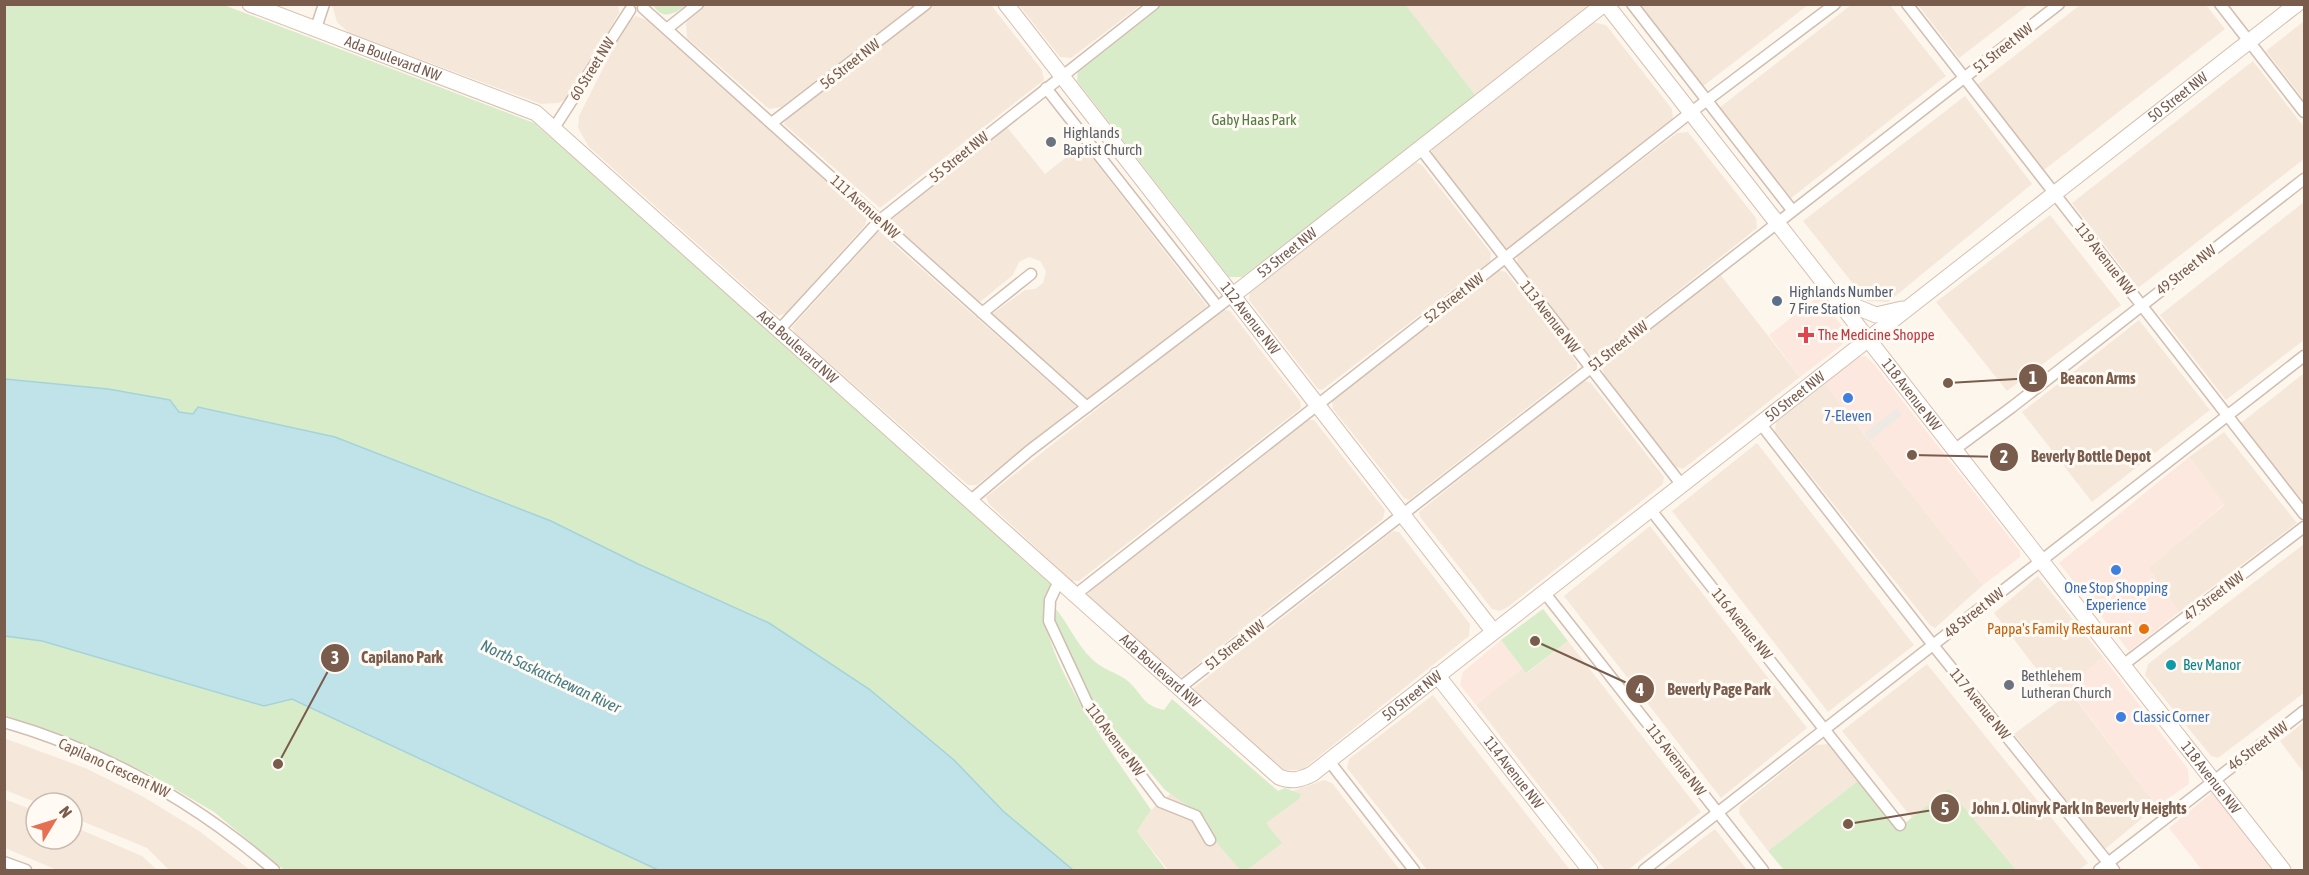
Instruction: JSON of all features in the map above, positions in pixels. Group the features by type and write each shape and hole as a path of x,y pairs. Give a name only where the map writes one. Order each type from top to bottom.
{"main road":[{"name":"Ada Boulevard NW","path":"250,4 536,113 971,500 1178,689 1279,777 1288,780"},
{"name":"112 Avenue NW","path":"1006,4 1493,631"},
{"name":"118 Avenue NW","path":"1605,4 2283,870"},
{"name":"53 Street NW","path":"1232,296 1605,4"},
{"name":"50 Street NW","path":"1288,780 1300,780 1329,761 2296,4"},
{"path":"1834,297 1876,315 1910,306"},
{"name":"114 Avenue NW","path":"1437,675 1590,870"}],"street":[{"path":"316,28 324,4"},
{"path":"668,28 698,4"},
{"name":"56 Street NW","path":"772,122 926,4"},
{"name":"55 Street NW","path":"780,329 880,220 1061,75 1154,4"},
{"path":"1632,4 1792,210"},
{"name":"52 Street NW","path":"1075,595 1690,113 1835,4"},
{"name":"119 Avenue NW","path":"1907,4 2304,514"},
{"name":"51 Street NW","path":"1178,689 2059,4"},
{"path":"2220,4 2304,112"},
{"path":"628,7 644,6"},
{"name":"111 Avenue NW","path":"644,6 1087,406"},
{"name":"60 Street NW","path":"554,129 628,7"},
{"name":"112 Avenue NW","path":"1046,88 1218,306"},
{"name":"113 Avenue NW","path":"1420,148 1681,484"},
{"name":"49 Street NW","path":"1954,450 2304,179"},
{"path":"982,313 1031,274"},
{"name":"53 Street NW","path":"971,500 1087,406 1232,296"},
{"name":"48 Street NW","path":"1644,870 2304,356"},
{"name":"117 Avenue NW","path":"1760,423 1933,645 2111,867"},
{"name":"116 Avenue NW","path":"1650,509 1900,825"},
{"name":"47 Street NW","path":"2123,665 2304,527"},
{"name":"110 Avenue NW","path":"1059,581 1050,600 1049,621 1090,709 1161,802 1196,816 1210,840"},
{"name":"115 Avenue NW","path":"1544,592 1763,870"},
{"name":"46 Street NW","path":"2099,870 2111,867 2212,780 2304,711"},
{"name":"Capilano Crescent NW","path":"4,722 68,745 155,785 220,826 274,870"},
{"path":"1329,761 1414,870"},
{"path":"7,864 26,870"}],"shaded area":[{"path":"618,4 619,13 571,96 559,103 541,104 349,33 337,22 332,5"},
{"path":"935,4 991,5 1042,70 1044,80 880,208 784,124 786,120"},
{"path":"1586,4 1586,9 1476,96 1405,5"},
{"path":"706,5 914,5 781,107 769,109 687,38 686,20"},
{"path":"1019,5 1141,5 1071,58 1060,57"},
{"path":"1638,5 1808,5 1702,87"},
{"path":"1851,5 1890,5 1946,76 1790,199 1719,108"},
{"path":"1918,5 2028,5 1959,58"},
{"path":"2080,5 2206,5 2225,29 2044,170 1977,85"},
{"path":"636,16 649,21 867,217 865,225 787,313 778,316 589,147 578,128 579,116 625,25"},
{"path":"2304,21 2304,100 2266,51"},
{"path":"1593,22 1606,25 1672,109 1673,119 1509,249 1504,247 1432,155 1432,148"},
{"path":"2253,61 2304,127 2304,159 2138,288 2072,203"},
{"path":"1965,96 2032,184 1888,302 1867,301 1803,221"},
{"path":"1006,126 1045,174 1082,145 1207,306 1087,400 992,314 1025,290 1035,289 1043,283 1046,271 1040,261 1029,257 1019,262 1013,275 980,302 892,223 891,216"},
{"path":"1688,132 1756,218 1757,228 1597,355 1588,355 1517,264 1517,255 1677,133"},
{"path":"1414,161 1422,165 1491,253 1490,261 1322,390 1318,389 1249,300 1250,288"},
{"path":"2304,202 2304,340 2226,400 2160,315"},
{"path":"2050,215 2121,305 2007,391 1936,302"},
{"path":"879,231 1076,406 977,485 968,485 795,333 792,327"},
{"path":"1498,270 1506,272 1577,363 1577,369 1409,500 1404,498 1333,409 1332,401"},
{"path":"1719,273 1800,377 1683,469 1676,467 1604,375 1602,365"},
{"path":"1819,296 1842,326 1845,334 1842,345 1800,377 1769,335"},
{"path":"1223,309 1230,311 1300,401 1301,408 1079,581 1072,581 989,504 986,497"},
{"path":"2139,320 2210,410 2092,502 2022,412"},
{"path":"1865,356 1873,363 2020,551 2020,557 1983,585 1870,441 1902,415 1897,409 1864,433 1823,382 1855,357"},
{"path":"2304,373 2304,505 2241,423"},
{"path":"1583,380 1591,383 1664,477 1663,484 1508,607 1500,611 1492,609 1420,517 1419,512"},
{"path":"1825,384 1983,585 1935,628 1930,625 1775,431 1776,422"},
{"path":"1897,408 1902,415 1870,441 1864,433"},
{"path":"1309,420 1314,420 1385,510 1383,519 1184,675 1177,677 1087,596 1091,589"},
{"path":"2224,432 2297,523 2179,612 2148,568 2224,505 2189,457"},
{"path":"1757,443 1914,645 1828,712 1672,511"},
{"path":"2189,457 2224,504 2149,568 2179,612 2129,651 2059,563"},
{"path":"1650,526 1807,728 1721,798 1564,596"},
{"path":"1393,531 1399,532 1470,624 1469,636 1302,770 1283,770 1192,689"},
{"path":"2304,544 2304,693 2218,758 2211,756 2145,675 2148,664"},
{"path":"2038,576 2103,657 2067,688 2157,806 2105,849 2014,734 2060,700 1994,613"},
{"path":"1501,640 1522,668 1476,705 1460,685 1463,672"},
{"path":"1568,641 1701,812 1628,870 1605,870 1476,705 1522,668 1527,673"},
{"path":"2103,657 2188,769 2189,784 2157,806 2067,687"},
{"path":"1927,664 2088,863 2079,870 2016,870 1949,789 1912,818 1842,731"},
{"path":"1433,695 1570,870 1427,870 1347,768 1349,759"},
{"path":"2304,722 2304,773 2280,741"},
{"path":"4,738 85,768 142,796 199,831 250,870 169,870 147,848 84,822 84,791 24,791 24,797 5,790"},
{"path":"1829,744 1858,781 1768,851 1739,813 1740,806 1816,745"},
{"path":"1324,780 1332,783 1400,870 1168,870 1137,831 1151,810 1176,789 1284,794"},
{"path":"2214,791 2272,870 2202,870 2169,828"},
{"path":"4,799 24,806 24,851 84,851 84,831 142,856 157,870 57,870 5,848"},
{"path":"1715,829 1747,870 1662,870"}],"green space":[{"name":"Gaby Haas Park","path":"1405,4 1476,96 1242,277 1229,277 1077,81 1078,68 1161,5"},
{"path":"5,5 224,5 534,123 729,293 770,333 1052,584 1044,605 1047,629 1056,655 1069,683 1102,739 1151,810 1137,831 1166,870 1073,870 769,623 638,565 551,521 335,437 198,407 193,414 180,412 171,400 5,379"},
{"path":"653,5 686,5 673,13 665,14"},
{"path":"1055,608 1090,657 1129,682 1147,702 1164,710 1172,699 1278,791 1285,788 1301,794 1299,799 1266,823 1282,843 1247,870 1240,870 1217,843 1206,819 1165,790 1097,709 1080,681 1055,624 1052,610"},
{"path":"1543,609 1568,641 1526,673 1501,640"},
{"path":"4,636 42,641 263,706 292,699 658,870 284,870 214,812 151,775 102,752 5,715"},
{"path":"1858,781 1897,829 1949,789 2016,870 1784,870 1768,851"}],"water":[{"name":"North Saskatchewan River","path":"5,379 108,389 170,400 179,412 193,414 198,407 335,437 551,521 638,564 769,623 869,689 954,760 1003,811 1073,870 658,870 292,699 264,706 42,641 5,636"}],"place":[{"name":"Highlands Baptist Church","path":"1051,142"},
{"name":"Highlands Number 7 Fire Station","path":"1777,301"},
{"name":"The Medicine Shoppe","path":"1806,335"},
{"name":"Beacon Arms","path":"1948,383"},
{"name":"7-Eleven","path":"1848,398"},
{"name":"Beverly Bottle Depot","path":"1912,455"},
{"name":"One Stop Shopping Experience","path":"2116,570"},
{"name":"Pappa's Family Restaurant","path":"2144,629"},
{"name":"Beverly Page Park","path":"1535,641"},
{"name":"Bev Manor","path":"2171,665"},
{"name":"Bethlehem Lutheran Church","path":"2009,685"},
{"name":"Classic Corner","path":"2121,717"},
{"name":"Capilano Park","path":"278,764"},
{"name":"John J. Olinyk Park In Beverly Heights","path":"1848,824"}]}
